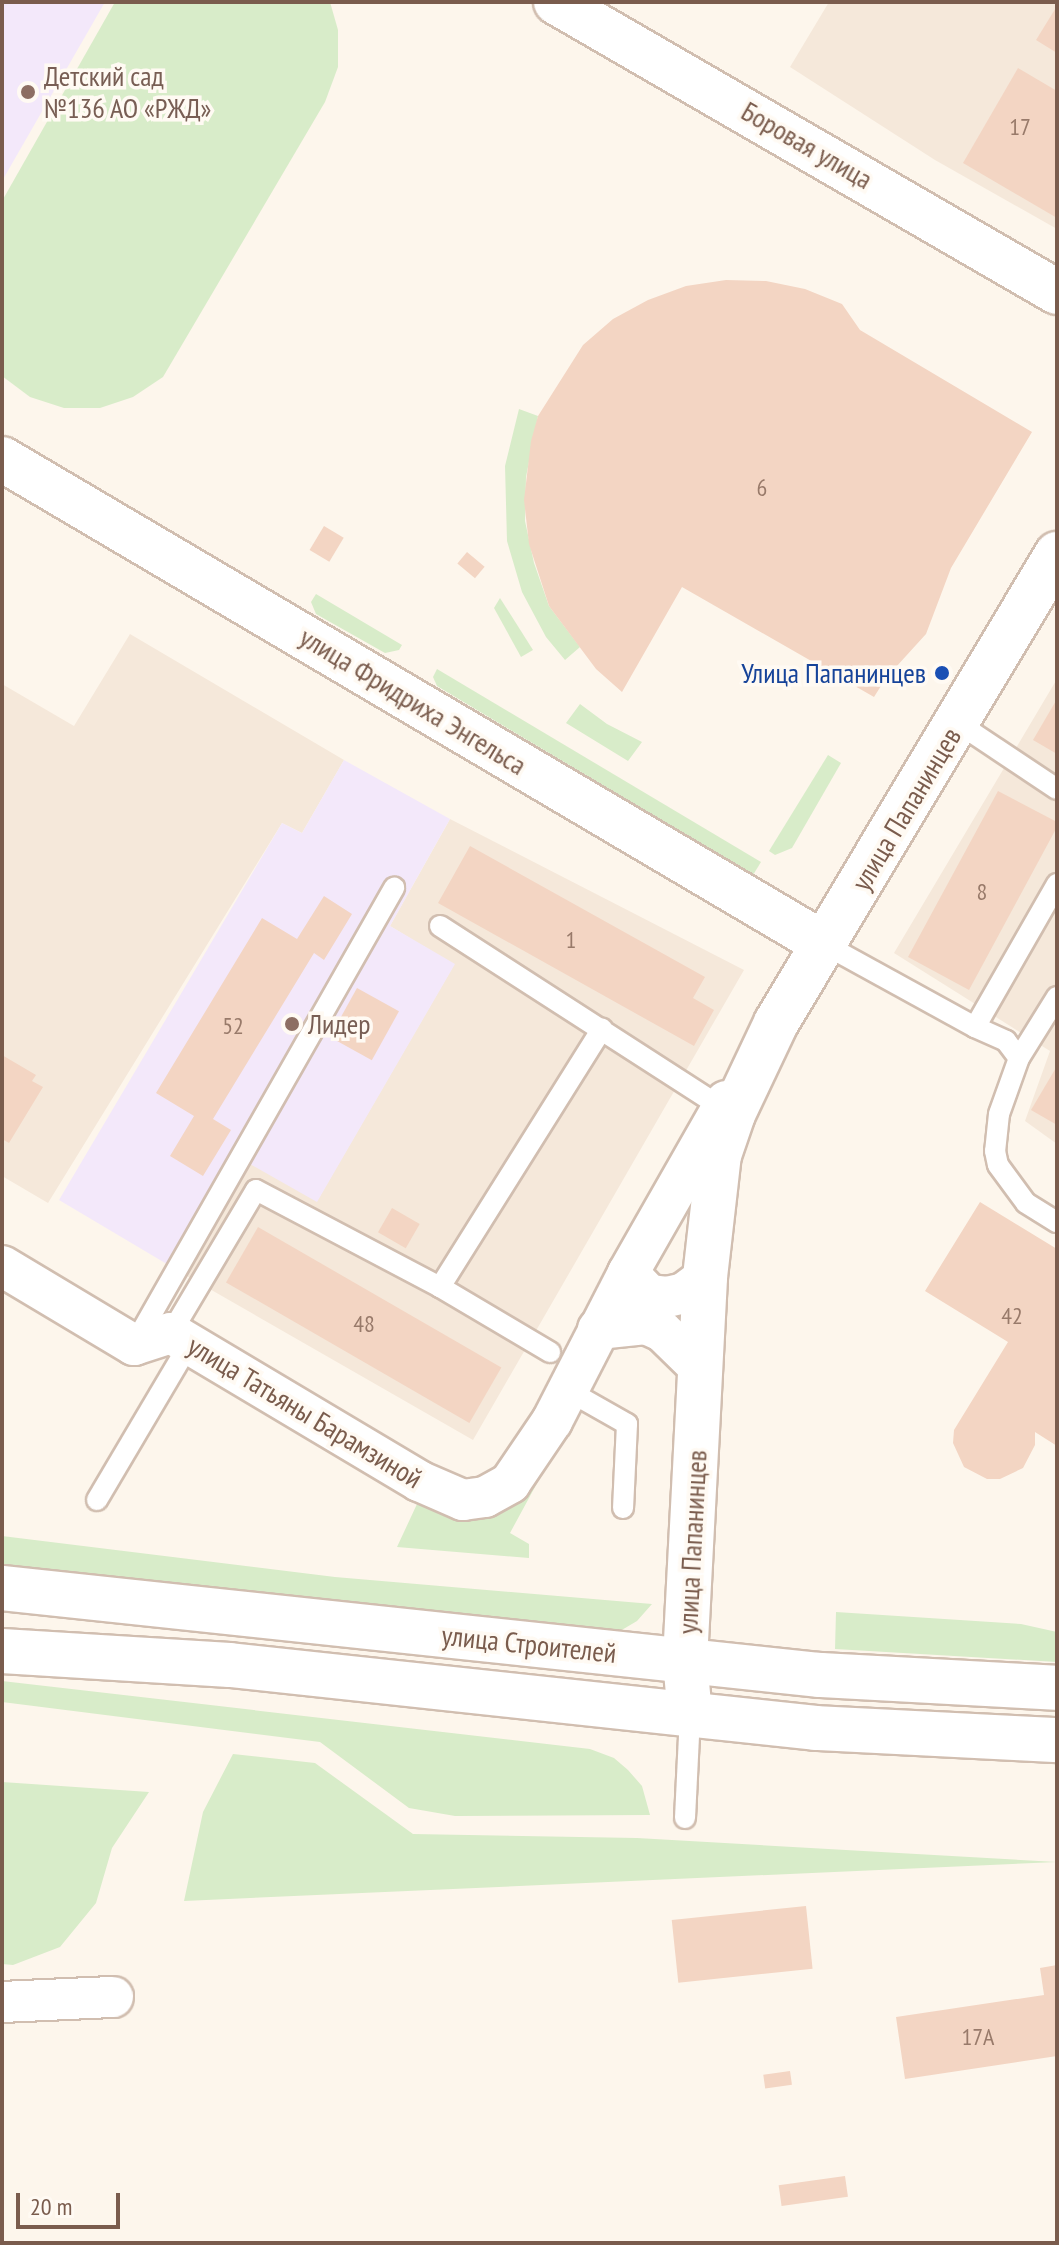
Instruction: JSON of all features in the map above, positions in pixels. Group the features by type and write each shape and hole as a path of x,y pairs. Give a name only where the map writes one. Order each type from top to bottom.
{"main road":[{"name":"Боровая улица","path":"556,2 1057,292"},
{"name":"улица Фридриха Энгельса","path":"2,459 824,944"},
{"name":"улица Папанинцев","path":"690,1716 685,1660 705,1277 719,1155 755,1063 1057,554"},
{"name":"улица Строителей","path":"2,1588 820,1675 1057,1688"},
{"name":"улица Строителей","path":"2,1651 230,1665 816,1728 1057,1740"}],"street":[{"name":"улица Папанинцев","path":"485,1497 510,1483 552,1421 628,1273 721,1107 755,1063"},
{"name":"улица Татьяны Барамзиной","path":"2,1266 165,1340 419,1481 463,1500 485,1497"},
{"path":"628,1273 649,1295 667,1297 684,1293 705,1277"},
{"path":"598,1329 646,1324 662,1331 701,1369"},
{"path":"2,2002 113,1997"}],"lane":[{"path":"958,723 1057,789"},
{"path":"975,1027 1057,884"},
{"path":"97,1500 165,1340 394,888"},
{"path":"440,926 721,1107"},
{"path":"824,944 1006,1041 1019,1058"},
{"path":"1057,997 1019,1058 999,1114 995,1151 998,1165 1026,1203 1057,1222"},
{"path":"440,1287 602,1029"},
{"path":"165,1340 256,1190 440,1287 550,1352"},
{"path":"567,1390 627,1424 623,1508"},
{"path":"685,1818 690,1716"}],"shaded area":[{"name":"Детский сад №136 АО «РЖД»","path":"2,2 105,2 2,181"},
{"path":"829,2 1057,2 1057,229 935,160 790,67"},
{"path":"130,634 344,760 302,833 282,823 48,1203 2,1176 2,684 74,726"},
{"path":"1057,679 1057,1144 1025,1121 1050,1051 894,953"},
{"name":"Лидер","path":"344,760 450,819 390,926 455,964 317,1202 250,1164 187,1276 59,1200 282,823 302,833"},
{"path":"450,819 744,970 473,1440 187,1276 250,1163 317,1201 454,965 390,926"}],"green space":[{"path":"115,2 330,2 338,30 338,67 325,102 163,377 133,397 100,408 64,408 30,397 2,376 2,201"},
{"path":"519,409 538,416 526,477 525,521 534,563 549,606 580,647 565,660 546,637 522,592 507,541 505,466"},
{"path":"316,594 402,645 399,650 385,653 316,614 311,602"},
{"path":"500,598 533,650 521,657 494,608"},
{"path":"437,669 761,862 753,875 437,686 433,677"},
{"path":"580,704 607,724 642,742 628,761 566,723"},
{"path":"828,755 841,763 792,848 775,855 769,851"},
{"path":"561,1439 510,1533 529,1544 529,1558 397,1547 417,1504 445,1513"},
{"path":"2,1536 335,1577 652,1604 637,1621 615,1634 2,1569"},
{"path":"836,1612 1021,1624 1057,1632 1057,1662 835,1649"},
{"path":"2,1681 590,1749 614,1758 628,1770 642,1786 650,1815 455,1816 409,1808 320,1742 2,1702"},
{"path":"233,1754 315,1763 413,1834 637,1838 1057,1862 184,1901 203,1812"},
{"path":"2,1782 149,1792 112,1848 96,1903 60,1947 13,1965 2,1964"}],"building":[{"path":"1057,6 1057,53 1036,40"},
{"path":"1018,68 1057,91 1057,218 963,163"},
{"path":"726,280 766,281 805,289 842,304 860,330 1032,432 951,568 926,634 886,678 874,697 682,587 622,692 596,669 549,606 529,544 524,500 531,441 538,416 583,345 613,319 648,300 686,286"},
{"path":"324,526 344,538 329,562 310,550"},
{"path":"467,552 485,567 475,578 457,563"},
{"path":"1057,699 1057,754 1033,740"},
{"path":"998,791 1057,822 1057,827 969,990 908,957"},
{"path":"470,846 705,977 693,998 714,1010 694,1046 438,903"},
{"path":"324,896 352,914 324,960 314,953 213,1119 231,1130 203,1176 170,1156 194,1116 156,1093 262,918 297,939"},
{"path":"357,988 399,1011 372,1060 330,1037"},
{"path":"2,1055 36,1075 32,1081 43,1087 9,1143 2,1139"},
{"path":"1057,1066 1057,1125 1031,1110"},
{"path":"980,1202 1057,1249 1057,1446 1035,1432 1035,1445 1023,1468 1000,1479 987,1479 964,1467 953,1443 954,1430 1008,1342 925,1291"},
{"path":"392,1208 420,1224 406,1248 378,1232"},
{"path":"258,1227 501,1368 469,1423 226,1282"},
{"path":"806,1906 813,1969 678,1983 672,1920"},
{"path":"1057,1965 1057,2056 905,2079 896,2017 1044,1995 1040,1968"},
{"path":"790,2071 792,2085 765,2089 763,2075"},
{"path":"845,2176 848,2197 782,2206 779,2185"}],"place":[{"name":"Детский сад №136 АО «РЖД»","path":"28,92"},
{"name":"Улица Папанинцев","path":"942,673"},
{"name":"Лидер","path":"292,1024"}]}
